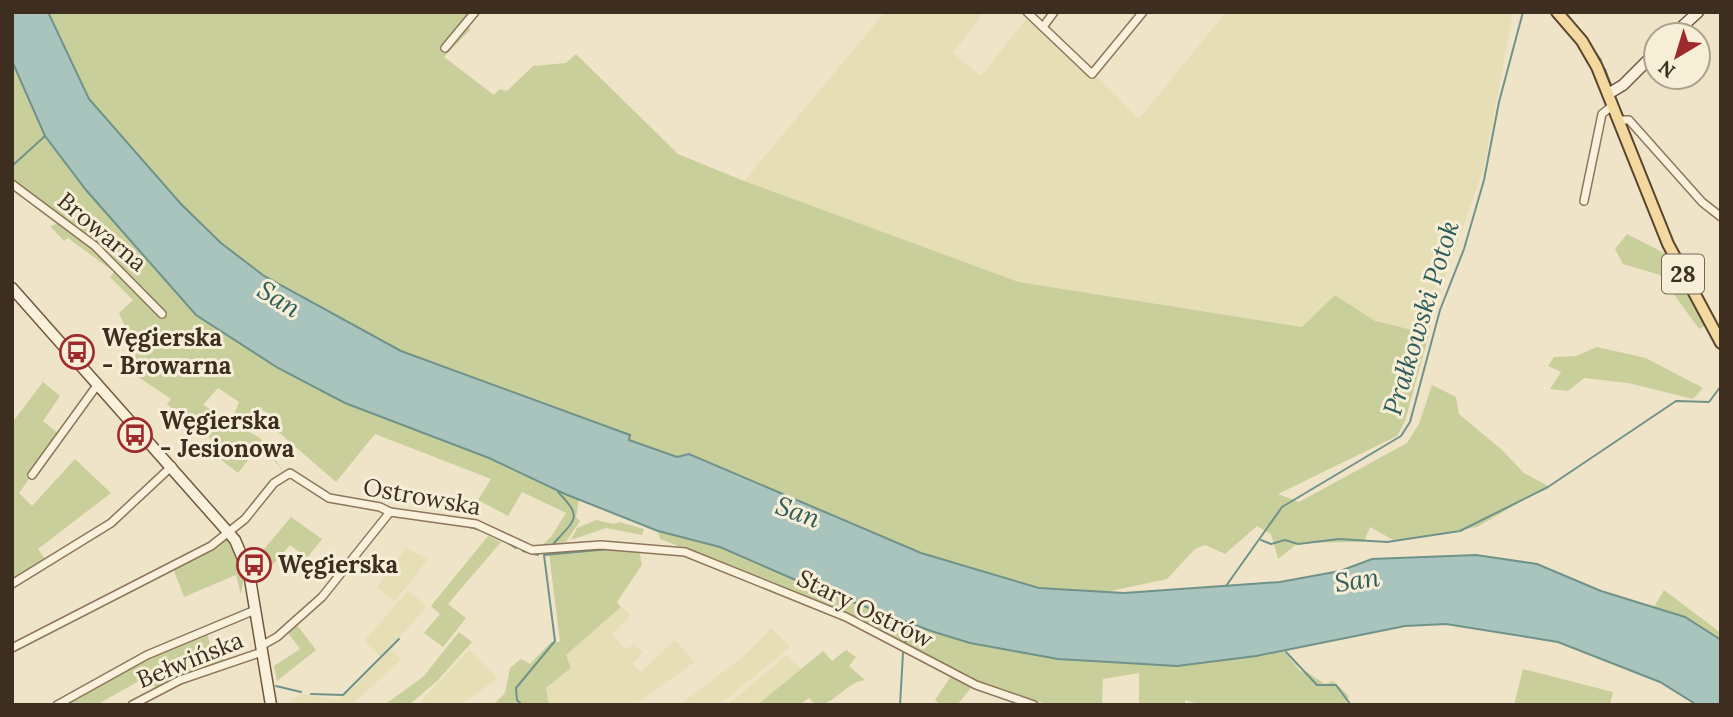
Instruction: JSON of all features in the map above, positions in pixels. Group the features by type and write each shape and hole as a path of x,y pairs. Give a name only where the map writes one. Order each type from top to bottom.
{"main road":[{"name":"28","path":"1557,12 1586,47 1610,99 1668,244 1721,343"},
{"path":"1610,99 1642,66"},
{"path":"12,288 230,532 246,564 271,705"}],"street":[{"path":"445,48 475,12"},
{"path":"1027,12 1092,74 1143,12"},
{"path":"1043,27 1055,12"},
{"path":"1584,201 1602,114 1610,99"},
{"path":"1618,120 1629,120 1702,202 1721,217"},
{"name":"Browarna","path":"12,184 95,246 162,314"},
{"path":"32,475 98,384"},
{"path":"12,584 110,523 172,466"},
{"name":"Ostrowska","path":"230,532 270,486 287,474 295,474 329,498 386,508 390,512 476,524 532,550 601,545 678,550"},
{"name":"Bełwińska","path":"132,705 180,680 262,649 322,597 390,512"},
{"path":"12,648 174,566 230,532"},
{"name":"Stary Ostrów","path":"678,550 845,617 976,685 1034,705"},
{"path":"57,705 147,655 255,610"}],"shaded area":[{"path":"885,12 984,12 953,53 981,76 1027,18 1089,77 1098,77 1139,119 1226,12 1513,12 1484,168 1433,311 1429,334 1375,321 1335,295 1302,327 1019,282 744,181"},
{"path":"406,548 428,559 395,601 377,587"},
{"path":"408,591 427,606 382,658 364,641"},
{"path":"621,607 631,615 612,634 626,650 634,644 643,653 632,663 641,672 675,640 694,662 635,705 549,705 546,689 571,668 566,655"},
{"path":"771,628 790,647 719,705 679,705 744,656"},
{"path":"390,650 402,659 351,705 287,705 301,694 338,700 358,684"},
{"path":"469,650 498,678 460,705 422,705 423,699"},
{"path":"787,655 801,669 757,705 727,705"}],"green space":[{"path":"48,12 478,12 469,24 470,30 444,57 494,95 500,89 507,91 533,66 566,63 576,54 678,154 1019,282 1302,327 1335,295 1375,321 1429,334 1405,421 1397,436 1278,494 1299,502 1407,443 1419,424 1432,385 1456,397 1459,414 1502,450 1524,473 1548,486 1477,527 1395,541 1370,527 1364,542 1298,543 1278,559 1271,534 1257,526 1225,554 1205,545 1195,549 1167,579 1106,592 1039,588 921,553 689,454 678,457 628,440 630,436 401,351 264,276 221,243 181,204 89,99"},
{"path":"12,61 67,163 86,190 196,315 278,368 345,403 489,458 579,500 576,517 580,521 566,542 542,545 551,537 566,513 522,492 508,516 478,500 491,479 375,434 336,482 276,430 281,421 257,407 247,427 233,417 239,402 218,388 203,405 260,438 284,472 270,456 256,450 238,473 216,456 222,448 167,404 171,399 125,368 137,353 119,313 133,300 110,277 114,272 68,238 64,241 50,226 59,223 117,268 120,264 12,181"},
{"path":"1627,234 1668,255 1705,326 1699,329 1660,275 1623,264 1615,249"},
{"path":"1597,347 1646,358 1703,388 1693,399 1628,383 1584,378 1568,391 1550,389 1561,372 1548,366 1554,357 1576,356"},
{"path":"43,382 60,396 43,421 60,435 19,493 32,506 75,459 111,493 38,549 47,562 12,582 12,423"},
{"path":"291,517 322,539 307,558 290,545 261,578 254,561"},
{"path":"596,520 614,524 619,522 644,529 642,535 606,528 571,540 577,528"},
{"path":"658,531 720,547 807,585 970,643 1058,659 1177,666 1284,651 1300,671 1307,672 1325,684 1333,681 1349,696 1346,705 1201,705 1185,700 1185,705 1139,705 1139,673 1103,679 1102,705 1051,705 989,687 818,601 660,539"},
{"path":"488,536 501,542 448,604 466,618 443,647 424,633 440,614 431,606"},
{"path":"227,539 244,575 241,595 236,575 184,597 174,571"},
{"path":"601,547 639,550 642,565 617,602 621,607 566,655 571,668 546,688 549,705 493,705 505,693 510,668 521,659 530,664 551,642 560,642 549,553"},
{"path":"1664,590 1721,633 1721,640 1685,617 1654,607"},
{"path":"297,625 316,650 277,681 274,666 300,649 288,633"},
{"path":"459,632 472,642 438,680 409,705 384,705 423,677"},
{"path":"207,634 211,647 218,644 224,662 156,689 148,676 96,705 63,705 146,659"},
{"path":"846,650 856,657 849,666 865,680 851,685 829,702 822,704 815,705 809,698 799,705 757,705 823,651 832,661"},
{"path":"1523,669 1613,692 1610,705 1514,705"},
{"path":"951,676 972,687 957,705 940,705 935,700"}],"water":[{"name":"San","path":"12,12 48,12 89,99 181,204 221,243 264,276 401,351 630,435 629,440 677,457 689,454 921,553 1039,588 1124,593 1280,582 1340,571 1372,559 1476,555 1537,564 1601,591 1685,617 1721,640 1721,705 1697,705 1660,682 1558,642 1446,624 1405,626 1256,656 1177,666 1058,659 970,643 807,585 720,547 658,531 565,494 489,458 345,403 278,368 196,315 86,190 45,136 12,61"}],"waterway":[{"name":"Prałkowski Potok","path":"1226,586 1282,507 1401,436 1410,422 1440,310 1464,249 1484,180 1499,102 1523,12"},
{"path":"1565,12 1601,60"},
{"path":"1605,69 1611,85"},
{"path":"12,166 45,136"},
{"path":"1721,322 1721,330"},
{"path":"1261,540 1271,544 1285,540 1298,544 1339,539 1387,542 1460,531 1548,487 1676,401 1709,402 1721,386"},
{"path":"554,543 574,518 571,507 558,492"},
{"path":"466,526 484,531"},
{"path":"509,544 516,548"},
{"path":"522,705 517,700 516,688 555,641 544,555 609,549"},
{"path":"523,551 538,555"},
{"path":"905,643 911,624"},
{"path":"311,694 343,695 399,639"},
{"path":"1286,652 1317,685 1336,685 1351,705"},
{"path":"900,705 903,653"},
{"path":"276,686 301,692"}],"place":[{"name":"Węgierska - Browarna","path":"77,352"},
{"name":"Węgierska - Jesionowa","path":"135,435"},
{"name":"Węgierska","path":"254,565"}]}
